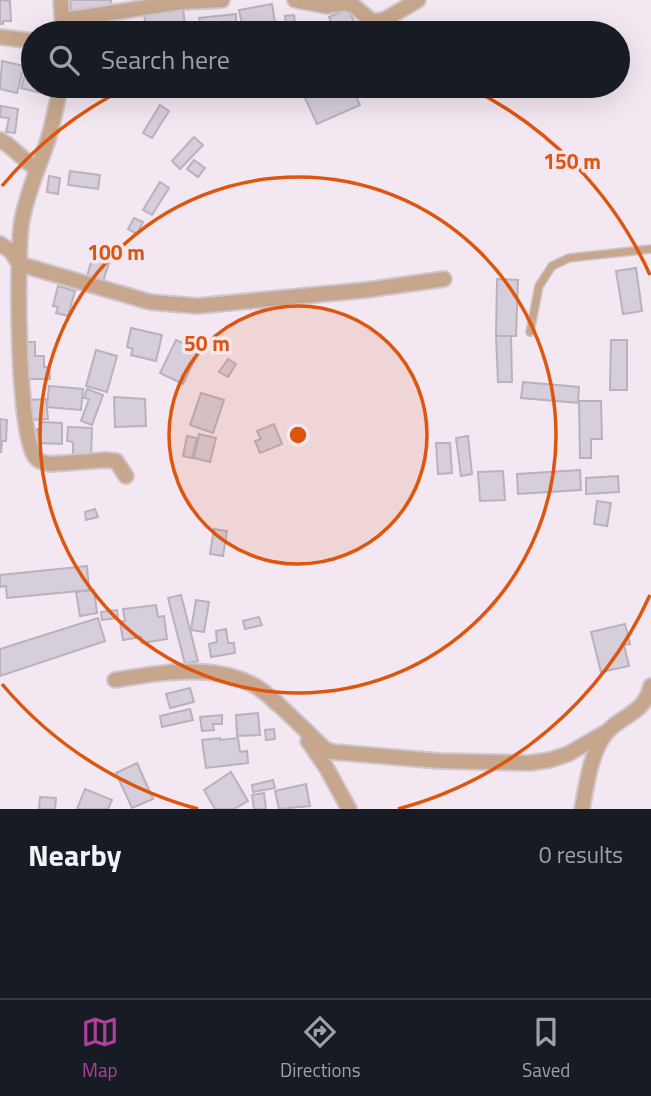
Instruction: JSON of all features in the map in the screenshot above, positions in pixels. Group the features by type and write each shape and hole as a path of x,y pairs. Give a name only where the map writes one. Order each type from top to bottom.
{"street":[{"path":"61,0 63,21"},
{"path":"91,21 181,2 222,0"},
{"path":"295,0 327,6 345,3 354,6 372,21"},
{"path":"377,21 386,19 418,0"},
{"path":"0,37 21,40"},
{"path":"58,98 22,222 19,337 24,423 29,445 36,458 51,464 116,461 126,476"},
{"path":"0,140 37,170"},
{"path":"0,244 11,251 19,264 150,302 197,306 366,290 444,279"},
{"path":"115,680 159,673 217,673 254,683 325,749 333,752 440,761 529,763 568,754 608,731 633,715 649,695 651,686"},
{"path":"273,699 309,743 349,809"},
{"path":"582,809 598,747 608,731"},
{"path":"335,809 337,786"}],"lane":[{"path":"530,332 539,286 552,265 569,258 651,249"}],"building":[{"path":"0,0 10,1 11,21 3,21 3,24 0,24"},
{"path":"70,0 111,0 112,9 72,16"},
{"path":"272,4 275,21 241,21 239,10"},
{"path":"183,8 184,21 145,21 144,13"},
{"path":"348,9 354,21 331,21 329,17"},
{"path":"236,14 236,21 200,21 199,18"},
{"path":"294,15 295,21 286,21 285,16"},
{"path":"2,61 21,65 17,93 0,89"},
{"path":"305,98 357,98 360,105 317,124"},
{"path":"160,105 169,111 152,138 143,133"},
{"path":"1,106 18,109 15,133 6,132 9,118 0,117"},
{"path":"194,137 203,145 180,169 172,161"},
{"path":"194,160 205,168 198,177 187,169"},
{"path":"70,171 100,175 98,189 68,185"},
{"path":"49,176 60,178 58,194 47,192"},
{"path":"160,182 169,188 152,215 143,210"},
{"path":"134,218 143,222 137,234 128,229"},
{"path":"95,249 112,254 101,287 85,283"},
{"path":"636,268 642,311 623,314 616,271"},
{"path":"497,279 518,280 516,336 496,336"},
{"path":"58,286 75,291 68,316 56,313 58,307 53,306"},
{"path":"131,328 162,335 156,361 131,355 133,349 127,347"},
{"path":"496,336 511,336 512,382 498,382"},
{"path":"176,340 199,351 183,384 160,373"},
{"path":"611,340 627,340 627,390 610,390"},
{"path":"25,342 35,342 35,356 44,356 44,367 49,367 50,379 25,379"},
{"path":"96,350 117,356 107,392 86,386"},
{"path":"228,359 236,364 228,377 219,372"},
{"path":"523,382 579,387 578,403 521,398"},
{"path":"49,386 83,389 81,410 47,407"},
{"path":"87,389 103,395 92,425 81,421 89,399 84,398"},
{"path":"201,393 224,400 213,433 190,425"},
{"path":"114,397 145,399 146,426 115,427"},
{"path":"46,399 48,419 30,420 29,400"},
{"path":"579,401 601,401 602,439 591,439 591,458 580,458"},
{"path":"0,419 7,420 6,441 2,441 1,453"},
{"path":"41,422 62,423 62,444 36,443 37,429 41,429"},
{"path":"274,424 282,444 260,453 255,441 261,439 257,431"},
{"path":"68,427 92,428 91,457 73,456 73,442 67,441"},
{"path":"199,434 216,438 210,462 194,458"},
{"path":"187,436 197,438 192,458 183,456"},
{"path":"468,436 472,474 461,476 456,438"},
{"path":"436,443 450,443 452,473 438,474"},
{"path":"580,470 581,490 518,494 517,474"},
{"path":"503,471 505,500 480,501 478,472"},
{"path":"618,476 619,492 586,494 586,478"},
{"path":"597,501 611,503 607,526 594,524"},
{"path":"95,509 98,517 86,520 85,512"},
{"path":"214,529 227,531 223,556 210,554"},
{"path":"87,566 89,590 7,598 6,586 0,587 0,575"},
{"path":"94,590 97,613 80,616 76,592"},
{"path":"181,595 198,661 185,664 168,598"},
{"path":"196,600 209,602 204,632 191,630"},
{"path":"156,605 158,617 164,616 167,639 142,643 141,637 123,640 120,622 125,621 123,609"},
{"path":"117,610 118,618 102,620 101,612"},
{"path":"259,617 262,625 245,629 243,621"},
{"path":"98,618 105,641 0,676 0,649"},
{"path":"625,624 630,644 624,645 629,666 601,672 591,632"},
{"path":"226,629 228,643 234,643 235,653 211,657 209,644 217,642 216,631"},
{"path":"190,688 194,702 170,708 166,694"},
{"path":"190,709 193,720 162,727 160,716"},
{"path":"258,713 260,735 237,736 236,715"},
{"path":"222,715 222,724 213,724 214,730 202,731 200,717"},
{"path":"274,729 275,739 266,740 265,730"},
{"path":"238,738 240,752 247,751 248,763 206,768 202,740"},
{"path":"137,763 153,799 132,808 116,773"},
{"path":"231,772 248,801 234,809 215,809 204,790"},
{"path":"273,780 275,788 253,792 252,785"},
{"path":"306,784 310,806 279,809 275,791"},
{"path":"85,789 112,800 108,809 77,809"},
{"path":"264,793 266,809 254,809 252,795"},
{"path":"40,797 56,798 55,809 39,809"}]}
